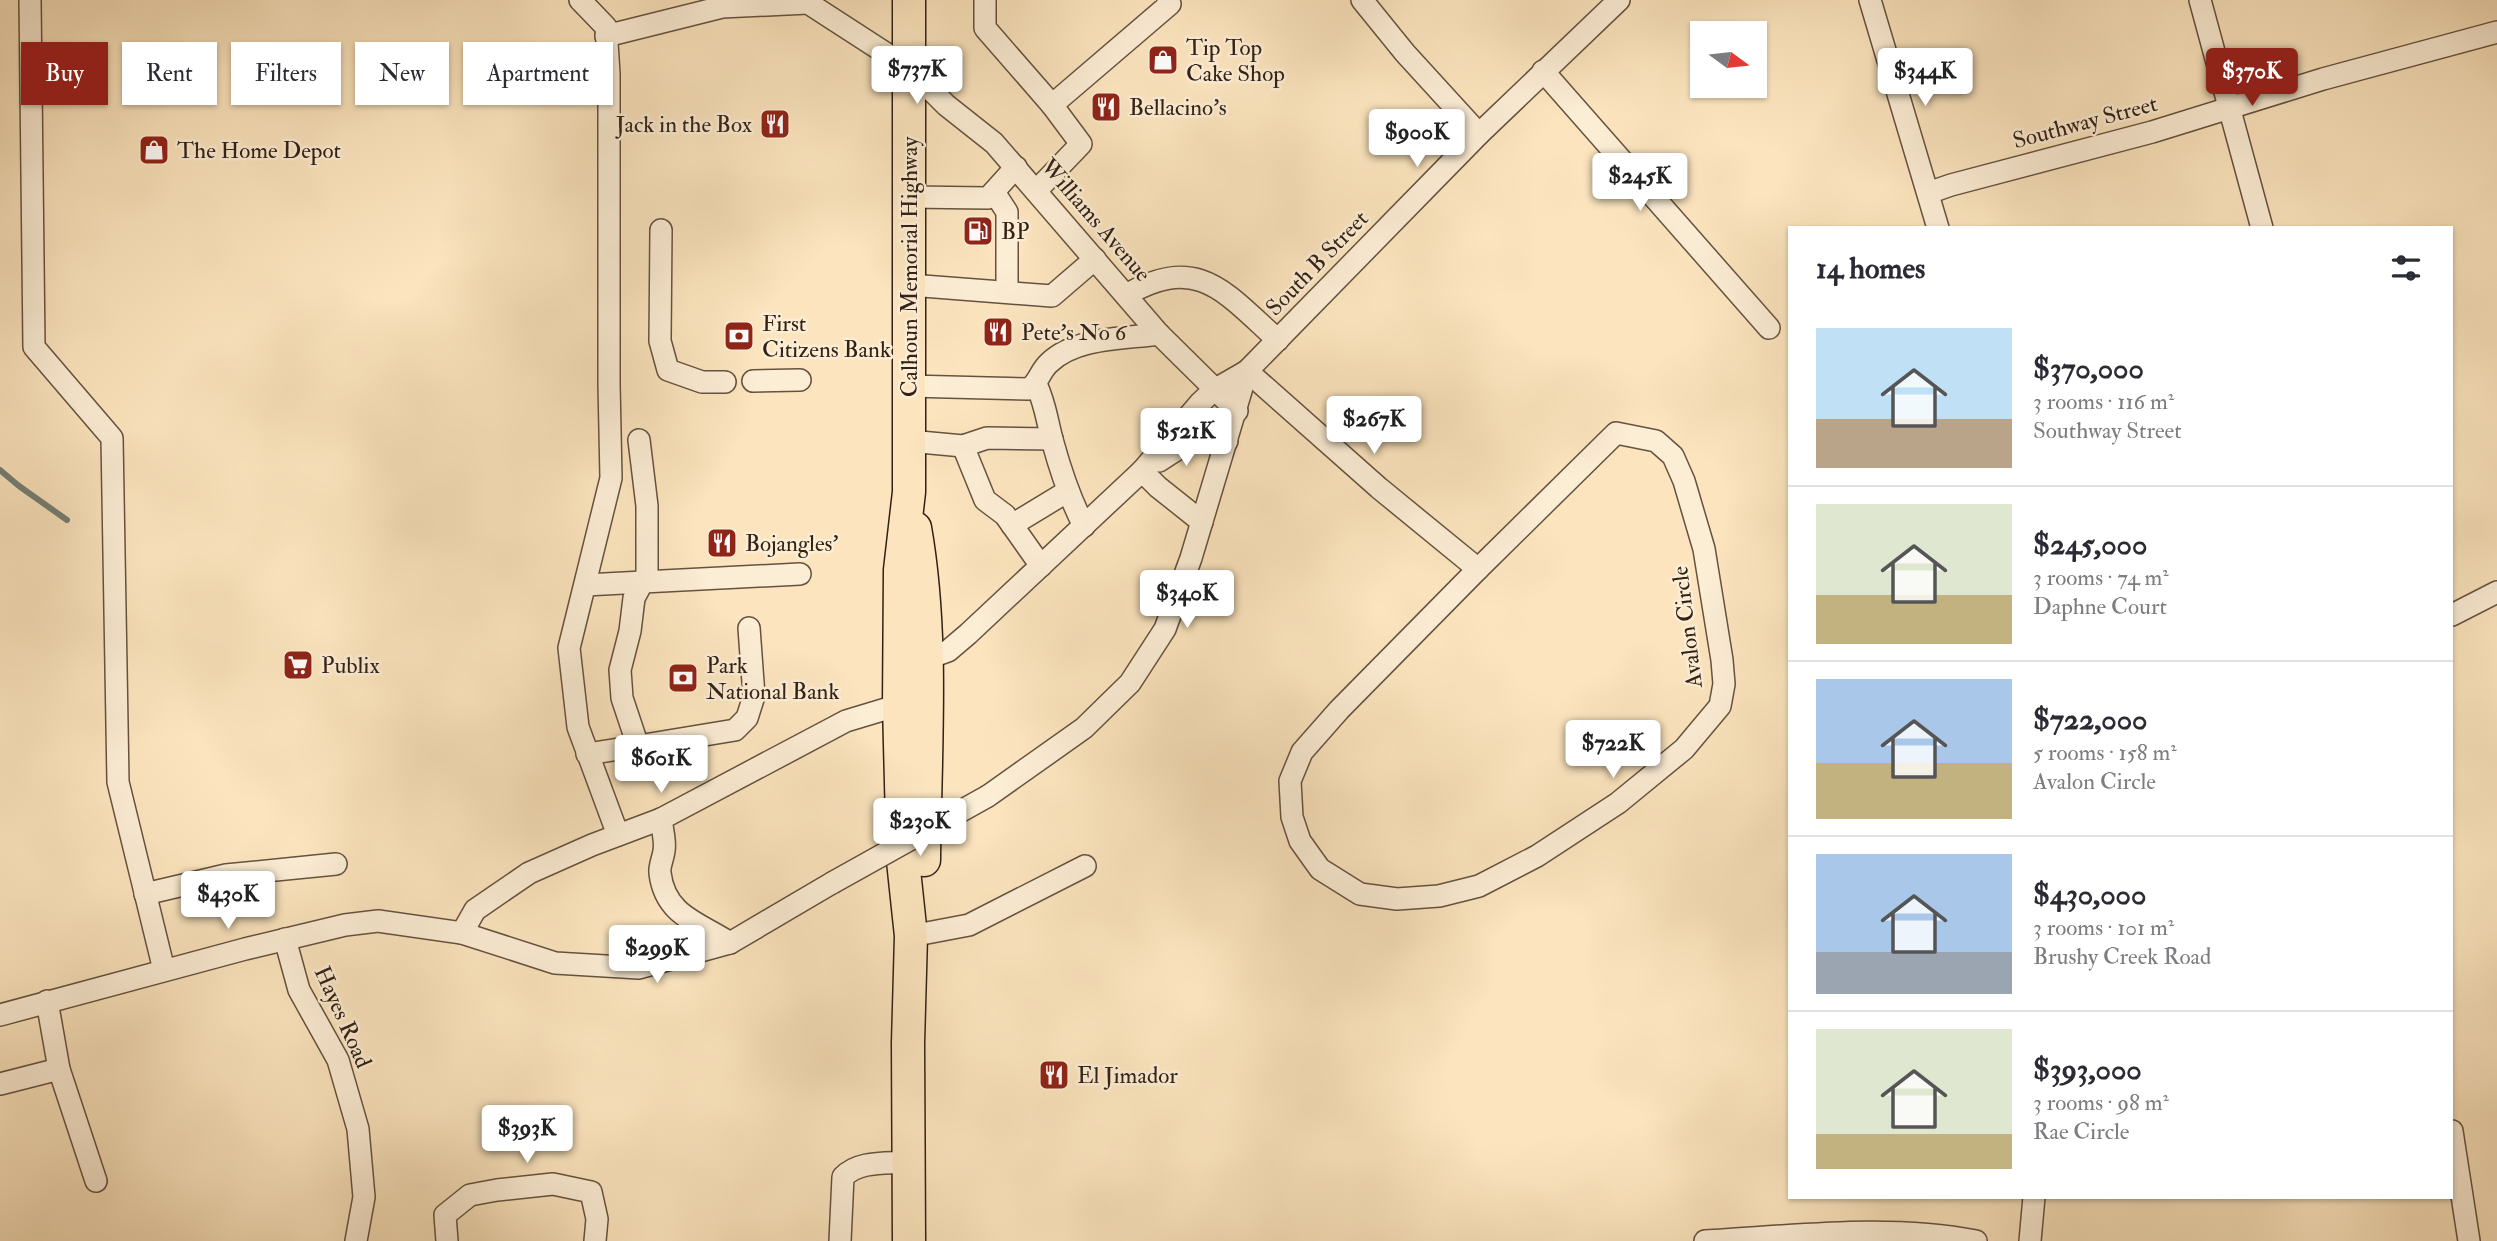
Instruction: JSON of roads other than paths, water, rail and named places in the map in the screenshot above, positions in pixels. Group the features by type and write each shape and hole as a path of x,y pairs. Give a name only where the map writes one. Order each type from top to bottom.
{"highway":[{"name":"Calhoun Memorial Highway","path":"909,0 909,492 900,570 899,705 904,861 911,936 909,1241"},
{"name":"Calhoun Memorial Highway","path":"909,492 923,573 926,659 924,879 911,936"}],"street":[{"path":"30,0 34,346 112,438 118,782 164,970"},
{"path":"580,0 606,27 607,36 611,478 569,648 578,727 618,835"},
{"path":"985,0 985,28 1052,105 1081,144 1036,191"},
{"path":"1052,105 1170,4 1168,0"},
{"path":"1362,0 1405,53 1479,134"},
{"name":"South B Street","path":"926,659 948,651 1142,471 1214,390 1247,371 1479,134 1619,0"},
{"path":"1870,0 1937,226"},
{"path":"2200,0 2261,226"},
{"name":"Williams Avenue","path":"607,36 723,7 808,3 910,69 946,105 994,143 1159,334 1237,411"},
{"name":"Southway Street","path":"1928,193 1964,181 2152,132 2230,107 2497,32"},
{"path":"1543,71 1769,328"},
{"path":"909,197 988,198 1016,167"},
{"path":"994,192 1007,212 1007,292"},
{"path":"661,230 660,341 668,370 702,382 725,382"},
{"path":"910,285 1052,296 1095,259"},
{"path":"1126,295 1148,282 1163,279 1188,276 1203,280 1250,314 1278,340"},
{"path":"909,386 1029,389 1036,384 1047,364 1071,347 1159,334"},
{"path":"0,1014 285,939 345,925 378,921 462,933 555,963 639,968 730,943 988,796 1084,728 1130,682 1165,629 1202,522 1247,371 1379,488 1478,569"},
{"path":"753,381 800,380"},
{"path":"1036,384 1045,404 1052,439 1069,491 1084,526"},
{"name":"Avalon Circle","path":"1616,433 1656,441 1673,456 1684,481 1704,549 1722,660 1724,684 1720,706 1684,748 1627,795 1537,856 1479,886 1439,896 1397,899 1360,894 1320,869 1300,841 1292,817 1290,781 1302,752 1339,710 1478,569 1616,433"},
{"name":"South B Street","path":"1142,471 1190,442 1209,436 1227,441"},
{"path":"909,442 963,446 987,438 1052,439"},
{"path":"638,746 622,698 620,670 630,631 634,598 647,574 646,494 639,440"},
{"path":"963,446 985,500 1004,515 1041,566"},
{"path":"1142,471 1202,522"},
{"path":"1012,525 1069,491"},
{"path":"584,585 800,574"},
{"path":"2453,614 2497,592"},
{"path":"587,754 735,730 747,718 754,696 749,628"},
{"path":"462,933 475,910 530,873 660,819 846,721 899,705"},
{"path":"660,819 665,849 659,871 674,909 693,923 730,943"},
{"path":"145,894 226,875 336,864"},
{"path":"911,936 969,925 1085,866"},
{"name":"Hayes Road","path":"285,939 299,990 338,1060 358,1129 364,1196 356,1241"},
{"path":"47,1002 59,1069 96,1181"},
{"path":"0,1084 59,1069"},
{"path":"2453,1137 2469,1241"},
{"path":"840,1241 843,1177 850,1170 864,1165 909,1162"},
{"path":"447,1241 445,1215 470,1195 553,1184 592,1192 597,1219 595,1241"},
{"path":"2030,1241 2034,1199"},
{"path":"1705,1241 1850,1233 1950,1236 1976,1241"}],"waterway":[{"path":"0,470 67,520"}],"place":[{"name":"Tip Top Cake Shop","path":"1163,60"},
{"name":"Bellacino's","path":"1106,107"},
{"name":"Jack in the Box","path":"775,124"},
{"name":"The Home Depot","path":"154,150"},
{"name":"BP","path":"978,231"},
{"name":"Pete's No 6","path":"998,332"},
{"name":"First Citizens Bank","path":"739,336"},
{"name":"Bojangles'","path":"722,543"},
{"name":"Publix","path":"298,665"},
{"name":"Park National Bank","path":"683,678"},
{"name":"El Jimador","path":"1054,1075"}]}
